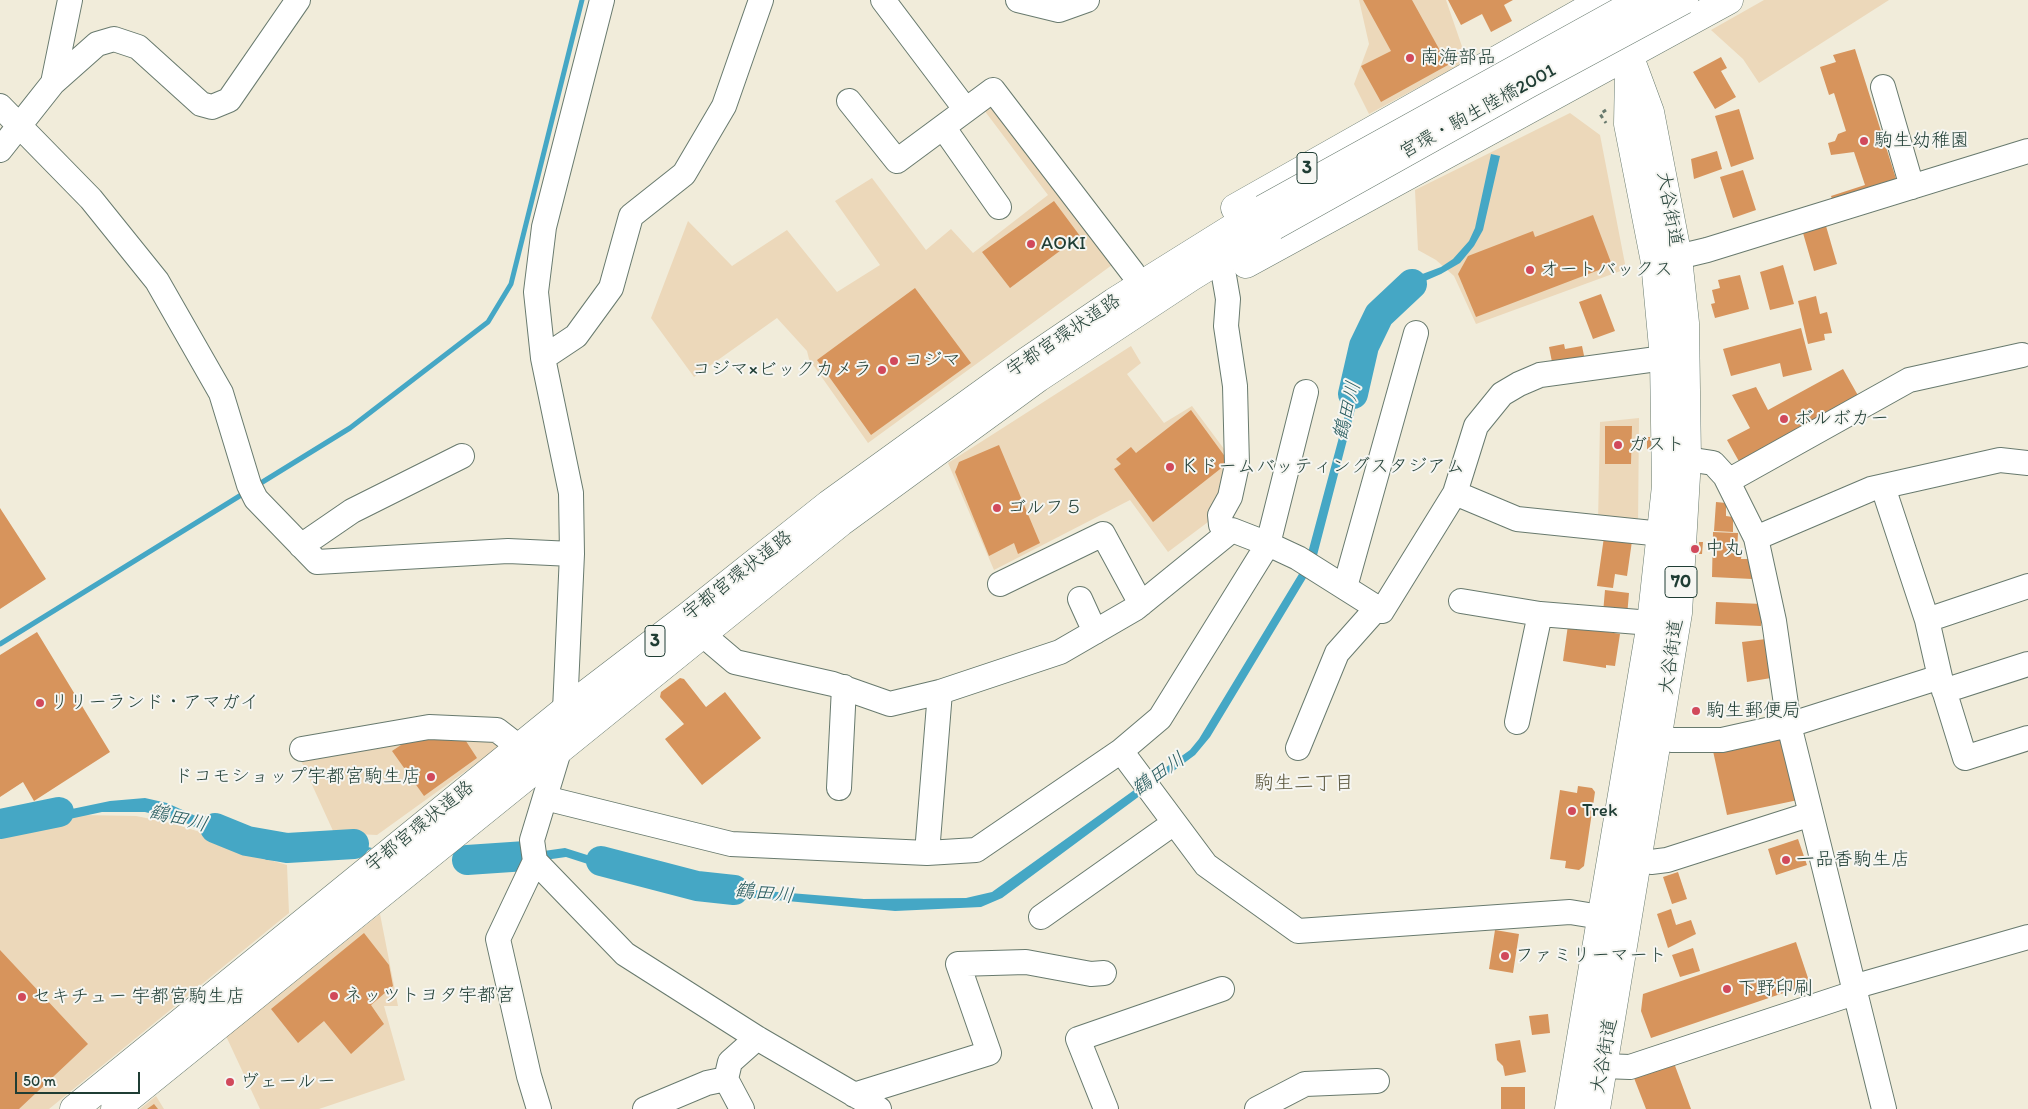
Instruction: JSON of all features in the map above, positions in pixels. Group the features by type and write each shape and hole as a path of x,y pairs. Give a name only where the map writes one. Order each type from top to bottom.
{"main road":[{"name":"3","path":"1033,369 1083,308 1190,234 1603,0"},
{"name":"大谷街道","path":"1596,1109 1659,738 1678,613 1687,459 1685,323 1628,124 1629,55 1618,0"},
{"name":"宮環・駒生陸橋2001","path":"1269,218 1641,0"},
{"name":"宮環・駒生陸橋2001","path":"1269,218 1528,84 1684,0"},
{"name":"3","path":"1033,369 1105,349 1224,276 1729,0"},
{"name":"宇都宮環状道路","path":"74,1109 565,710 688,616 829,504 1033,369 1191,277 1269,218"},
{"name":"大谷街道","path":"1569,1109 1651,623 1662,534 1667,448 1664,358 1666,260"},
{"name":"宇都宮環状道路","path":"116,1109 702,634 1033,369"}],"street":[{"path":"53,83 70,0"},
{"path":"0,150 53,83 97,44 114,39 138,47 201,104 212,107 230,100 298,0"},
{"path":"538,1109 498,939 534,850 545,798 559,751 565,710 572,554 571,493 543,358 536,292 544,227 602,0"},
{"path":"543,358 576,336 611,288 631,216 684,174 724,106 761,0"},
{"path":"883,0 966,110"},
{"path":"1018,0 1059,10 1087,0"},
{"path":"1883,87 1912,187"},
{"path":"849,101 897,161 993,90 1133,273"},
{"path":"0,106 90,199 157,281 222,393 252,492 317,562 508,551 572,554"},
{"path":"943,127 999,207"},
{"path":"1666,260 2028,151"},
{"path":"1224,276 1228,300 1226,326 1235,386 1237,465 1230,497 1220,515 1221,525 1228,534"},
{"path":"1345,587 1416,333"},
{"path":"1728,481 1909,380 2022,355"},
{"path":"702,634 735,662 844,687 890,704 940,692 1060,652 1141,604 1232,530 1298,558 1382,611 1455,493 1476,426 1502,394 1519,384 1540,376 1664,358"},
{"path":"545,798 731,844 928,853 976,850 1121,751 1160,718 1268,544 1306,392"},
{"path":"301,546 352,511 462,456"},
{"path":"1687,459 1713,463 1728,481 1756,538 1774,621 1789,725 1853,990 1884,1109"},
{"path":"1756,538 1871,490 2000,460 2028,463"},
{"path":"1883,487 1927,620 1942,684 1965,758 2028,738"},
{"path":"1455,493 1517,519 1662,534"},
{"path":"1000,584 1103,534 1141,604"},
{"path":"1927,620 2028,586"},
{"path":"1080,599 1095,632"},
{"path":"1461,601 1540,614 1651,623"},
{"path":"1298,748 1337,653 1377,608"},
{"path":"1517,722 1540,614"},
{"path":"1632,733 1659,738 1722,740 1789,725 1942,684 2028,664"},
{"path":"839,788 844,687"},
{"path":"928,853 940,692"},
{"path":"302,749 430,727 497,730 519,747"},
{"path":"1121,751 1206,865 1298,931 1570,912 1628,922"},
{"path":"1638,860 1651,862 1667,860 1811,814"},
{"path":"1042,917 1174,823"},
{"path":"534,850 625,954 757,1038 879,1109"},
{"path":"1604,1066 1630,1067 1853,990 2028,937"},
{"path":"854,1095 990,1053 958,964 1026,962 1091,974 1104,973"},
{"path":"1106,1109 1078,1039 1222,989"},
{"path":"742,1109 726,1079 730,1062 757,1038"},
{"path":"645,1109 707,1083 726,1079"},
{"path":"1257,1109 1305,1084 1377,1082"}],"shaded area":[{"path":"1359,0 1446,0 1467,61 1369,114 1354,84 1369,44"},
{"path":"1764,0 1889,0 1759,83 1743,59 1711,30"},
{"path":"992,97 1112,265 868,443 809,359 807,351 777,318 694,377 651,318 688,221 732,266 787,230 837,292 880,265 835,201 872,178 926,250 951,229 973,253 1048,195 981,106"},
{"path":"1570,113 1600,135 1626,269 1476,324 1454,276 1436,260 1418,250 1415,190"},
{"path":"1131,346 1141,363 1127,374 1164,423 1192,406 1233,461 1229,486 1208,522 1168,552 1130,500 994,570 948,463"},
{"path":"1639,418 1638,528 1598,523 1600,422"},
{"path":"430,731 496,734 502,745 377,835 334,833 298,754"},
{"path":"81,815 136,816 171,823 213,836 263,858 287,865 289,913 49,1109 0,1109 0,835"},
{"path":"380,914 398,1006 384,1006 405,1080 319,1109 260,1109 226,1036"},
{"path":"156,1096 164,1109 140,1109"}],"water":[{"path":"1491,154 1500,156 1483,230 1474,246 1460,263 1418,284 1401,296 1389,312 1368,359 1315,563 1210,737 1195,755 1002,898 981,907 895,911 690,892 653,885 566,857 466,871 465,862 565,848 679,884 864,899 966,898 992,892 1190,750 1199,739 1305,564 1360,359 1379,319 1388,302 1398,291 1417,276 1441,267 1453,259 1469,241 1475,228"},
{"path":"145,798 167,803 273,851 289,851 329,843 346,842 372,848 364,853 333,851 290,861 267,860 186,823 145,812 102,812 0,834 0,824 110,801"}],"building":[{"name":"南海部品","path":"1363,0 1412,0 1448,65 1381,102 1361,66 1391,51"},
{"path":"1448,0 1513,0 1504,5 1512,21 1491,32 1482,14 1461,25"},
{"path":"1855,49 1898,185 1834,205 1831,196 1865,185 1854,152 1831,155 1828,143 1835,141 1838,134 1846,131 1834,93 1829,95 1820,67 1836,62 1833,55"},
{"path":"1721,57 1727,68 1721,71 1736,97 1715,109 1693,72"},
{"path":"1739,109 1754,159 1731,167 1715,116"},
{"path":"1717,151 1722,169 1694,179 1691,159"},
{"path":"1743,170 1756,210 1733,218 1720,177"},
{"name":"AOKI","path":"1054,201 1080,236 1010,288 982,252"},
{"name":"オートバックス","path":"1593,215 1612,265 1476,317 1458,274 1468,256 1533,231 1535,237"},
{"path":"1826,226 1837,264 1814,271 1803,233"},
{"path":"1783,265 1794,304 1770,310 1760,272"},
{"path":"1740,275 1749,309 1715,318 1711,304 1715,303 1712,290 1720,288 1718,280"},
{"name":"コジマ","path":"915,288 971,363 871,435 817,360"},
{"path":"1601,294 1615,331 1593,339 1579,302"},
{"path":"1816,296 1820,314 1827,312 1832,333 1824,334 1825,340 1808,344 1798,301"},
{"path":"1801,328 1812,370 1783,377 1780,363 1731,376 1723,349"},
{"path":"1564,344 1565,349 1582,346 1586,365 1554,372 1549,347"},
{"name":"ボルボカー","path":"1843,369 1860,399 1741,465 1727,440 1750,428 1732,395 1756,387 1768,410"},
{"name":"Ｋドームバッティングスタジアム","path":"1191,410 1229,462 1153,522 1114,469 1121,464 1116,459 1131,447 1136,453"},
{"name":"ガスト","path":"1605,426 1632,426 1631,464 1605,464"},
{"path":"1647,437 1651,437 1651,450 1647,449"},
{"name":"ゴルフ５","path":"999,445 1040,543 1018,554 1014,543 989,556 955,472 959,462"},
{"path":"1716,502 1726,503 1726,516 1733,517 1733,532 1714,531"},
{"path":"0,508 46,579 0,609"},
{"path":"1713,532 1738,533 1737,552 1742,552 1741,559 1753,559 1752,579 1712,577"},
{"path":"1604,537 1632,541 1627,576 1615,574 1613,588 1597,586"},
{"path":"1699,542 1703,542 1702,554 1699,554"},
{"path":"1605,590 1629,593 1627,616 1603,613"},
{"path":"1716,602 1762,604 1761,626 1715,624"},
{"path":"1568,625 1620,634 1615,666 1606,665 1606,668 1563,661"},
{"name":"リリーランド・アマガイ","path":"37,632 110,752 34,801 23,782 0,797 0,655"},
{"path":"1766,639 1771,678 1747,682 1742,642"},
{"path":"680,678 684,679 706,707 725,692 761,738 702,785 665,739 684,724 660,697 661,692"},
{"name":"ドコモショップ宇都宮駒生店","path":"462,735 477,758 424,796 392,751 413,737"},
{"path":"1785,736 1798,800 1727,815 1713,751"},
{"path":"1578,786 1592,788 1595,792 1584,866 1579,870 1565,868 1566,861 1550,859 1560,790 1577,793"},
{"path":"1798,839 1807,865 1776,875 1768,849"},
{"path":"1678,872 1687,899 1672,904 1663,877"},
{"path":"1671,909 1676,925 1691,920 1696,934 1668,948 1657,914"},
{"path":"1495,930 1519,934 1513,973 1489,969"},
{"name":"ネッツトヨタ宇都宮","path":"364,933 389,965 393,986 371,1005 384,1024 351,1054 324,1021 298,1043 271,1009"},
{"name":"下野印刷","path":"1796,942 1810,984 1651,1038 1641,1011 1643,994"},
{"path":"1693,948 1700,971 1680,977 1672,955"},
{"name":"セキチュー 宇都宮駒生店","path":"0,950 88,1044 19,1109 0,1109"},
{"path":"1548,1014 1550,1033 1532,1035 1529,1016"},
{"path":"1520,1040 1526,1072 1505,1076 1503,1066 1497,1060 1495,1044"},
{"path":"1674,1063 1691,1109 1646,1109 1634,1078"},
{"path":"1501,1087 1525,1087 1525,1109 1501,1109"},
{"path":"154,1104 158,1109 147,1109"}],"waterway":[{"path":"256,486 350,428 488,322 511,284 582,0"},
{"name":"鶴田川","path":"1353,394 1364,346 1379,315 1412,284"},
{"path":"0,644 246,492"},
{"name":"鶴田川","path":"0,824 59,812"},
{"name":"鶴田川","path":"215,828 247,841 287,848 354,844"},
{"name":"鶴田川","path":"467,860 526,856"},
{"name":"鶴田川","path":"601,861 697,886 734,890"}],"place":[{"name":"南海部品","path":"1410,58"},
{"name":"駒生幼稚園","path":"1864,141"},
{"name":"AOKI","path":"1031,244"},
{"name":"オートバックス","path":"1530,270"},
{"name":"コジマ","path":"894,361"},
{"name":"コジマ×ビックカメラ","path":"882,370"},
{"name":"ボルボカー","path":"1784,419"},
{"name":"ガスト","path":"1618,445"},
{"name":"Ｋドームバッティングスタジアム","path":"1170,467"},
{"name":"ゴルフ５","path":"997,508"},
{"name":"中丸","path":"1695,549"},
{"name":"リリーランド・アマガイ","path":"40,703"},
{"name":"駒生郵便局","path":"1696,711"},
{"name":"ドコモショップ宇都宮駒生店","path":"431,777"},
{"name":"Trek","path":"1572,811"},
{"name":"一品香駒生店","path":"1786,860"},
{"name":"ファミリーマート","path":"1505,956"},
{"name":"下野印刷","path":"1727,989"},
{"name":"ネッツトヨタ宇都宮","path":"334,996"},
{"name":"セキチュー 宇都宮駒生店","path":"22,997"},
{"name":"ヴェールー","path":"230,1082"}],"district":[{"name":"駒生二丁目","path":"1304,784"}]}
